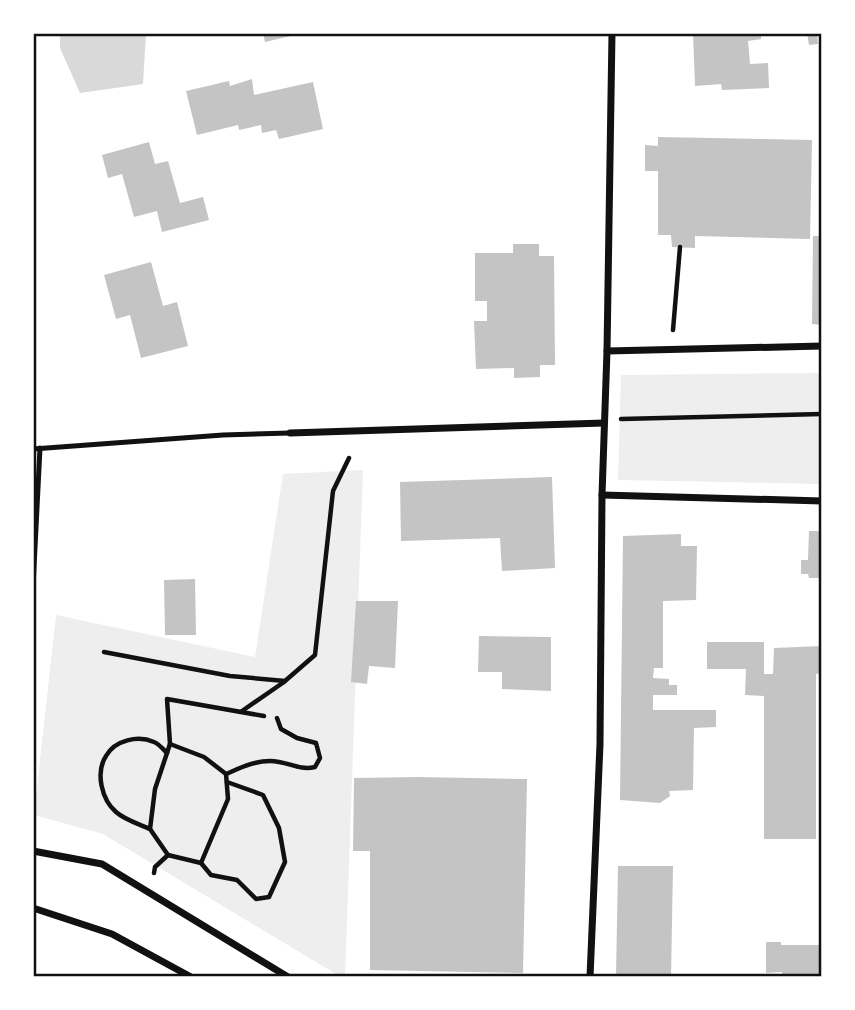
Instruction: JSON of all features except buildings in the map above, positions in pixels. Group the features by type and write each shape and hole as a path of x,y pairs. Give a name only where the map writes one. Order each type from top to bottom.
{"street":[{"path":"590,977 600,744 611,33"},
{"path":"607,351 822,346"},
{"path":"290,433 604,423"},
{"path":"602,495 822,501"},
{"path":"33,851 102,864 288,977"},
{"path":"33,908 112,934 191,977"}],"lane":[{"path":"33,587 37,448 290,433"}],"path":[{"path":"672,336 680,247"},
{"path":"619,419 822,414"},
{"path":"241,711 285,681 316,655 333,491 349,457"},
{"path":"104,652 230,676 285,681"},
{"path":"150,830 155,789 170,744 167,699 264,716"},
{"path":"226,774 249,764 270,761 303,769 315,767 320,758 316,743 297,738 281,729 277,718"},
{"path":"167,753 155,742 132,738 120,744 105,757 101,779 105,800 117,814 150,830 168,855 201,863 211,875 237,880 256,899 269,897 285,862 279,828 263,794 227,782"},
{"path":"170,744 204,757 226,774 228,799 201,863"},
{"path":"148,890 156,867 168,855"}],"shaded area":[{"path":"60,33 146,33 143,84 80,93 60,48"},
{"path":"822,373 822,484 618,480 621,375"},
{"path":"363,470 345,977 341,977 103,834 34,815 56,615 255,657 283,474"}]}
